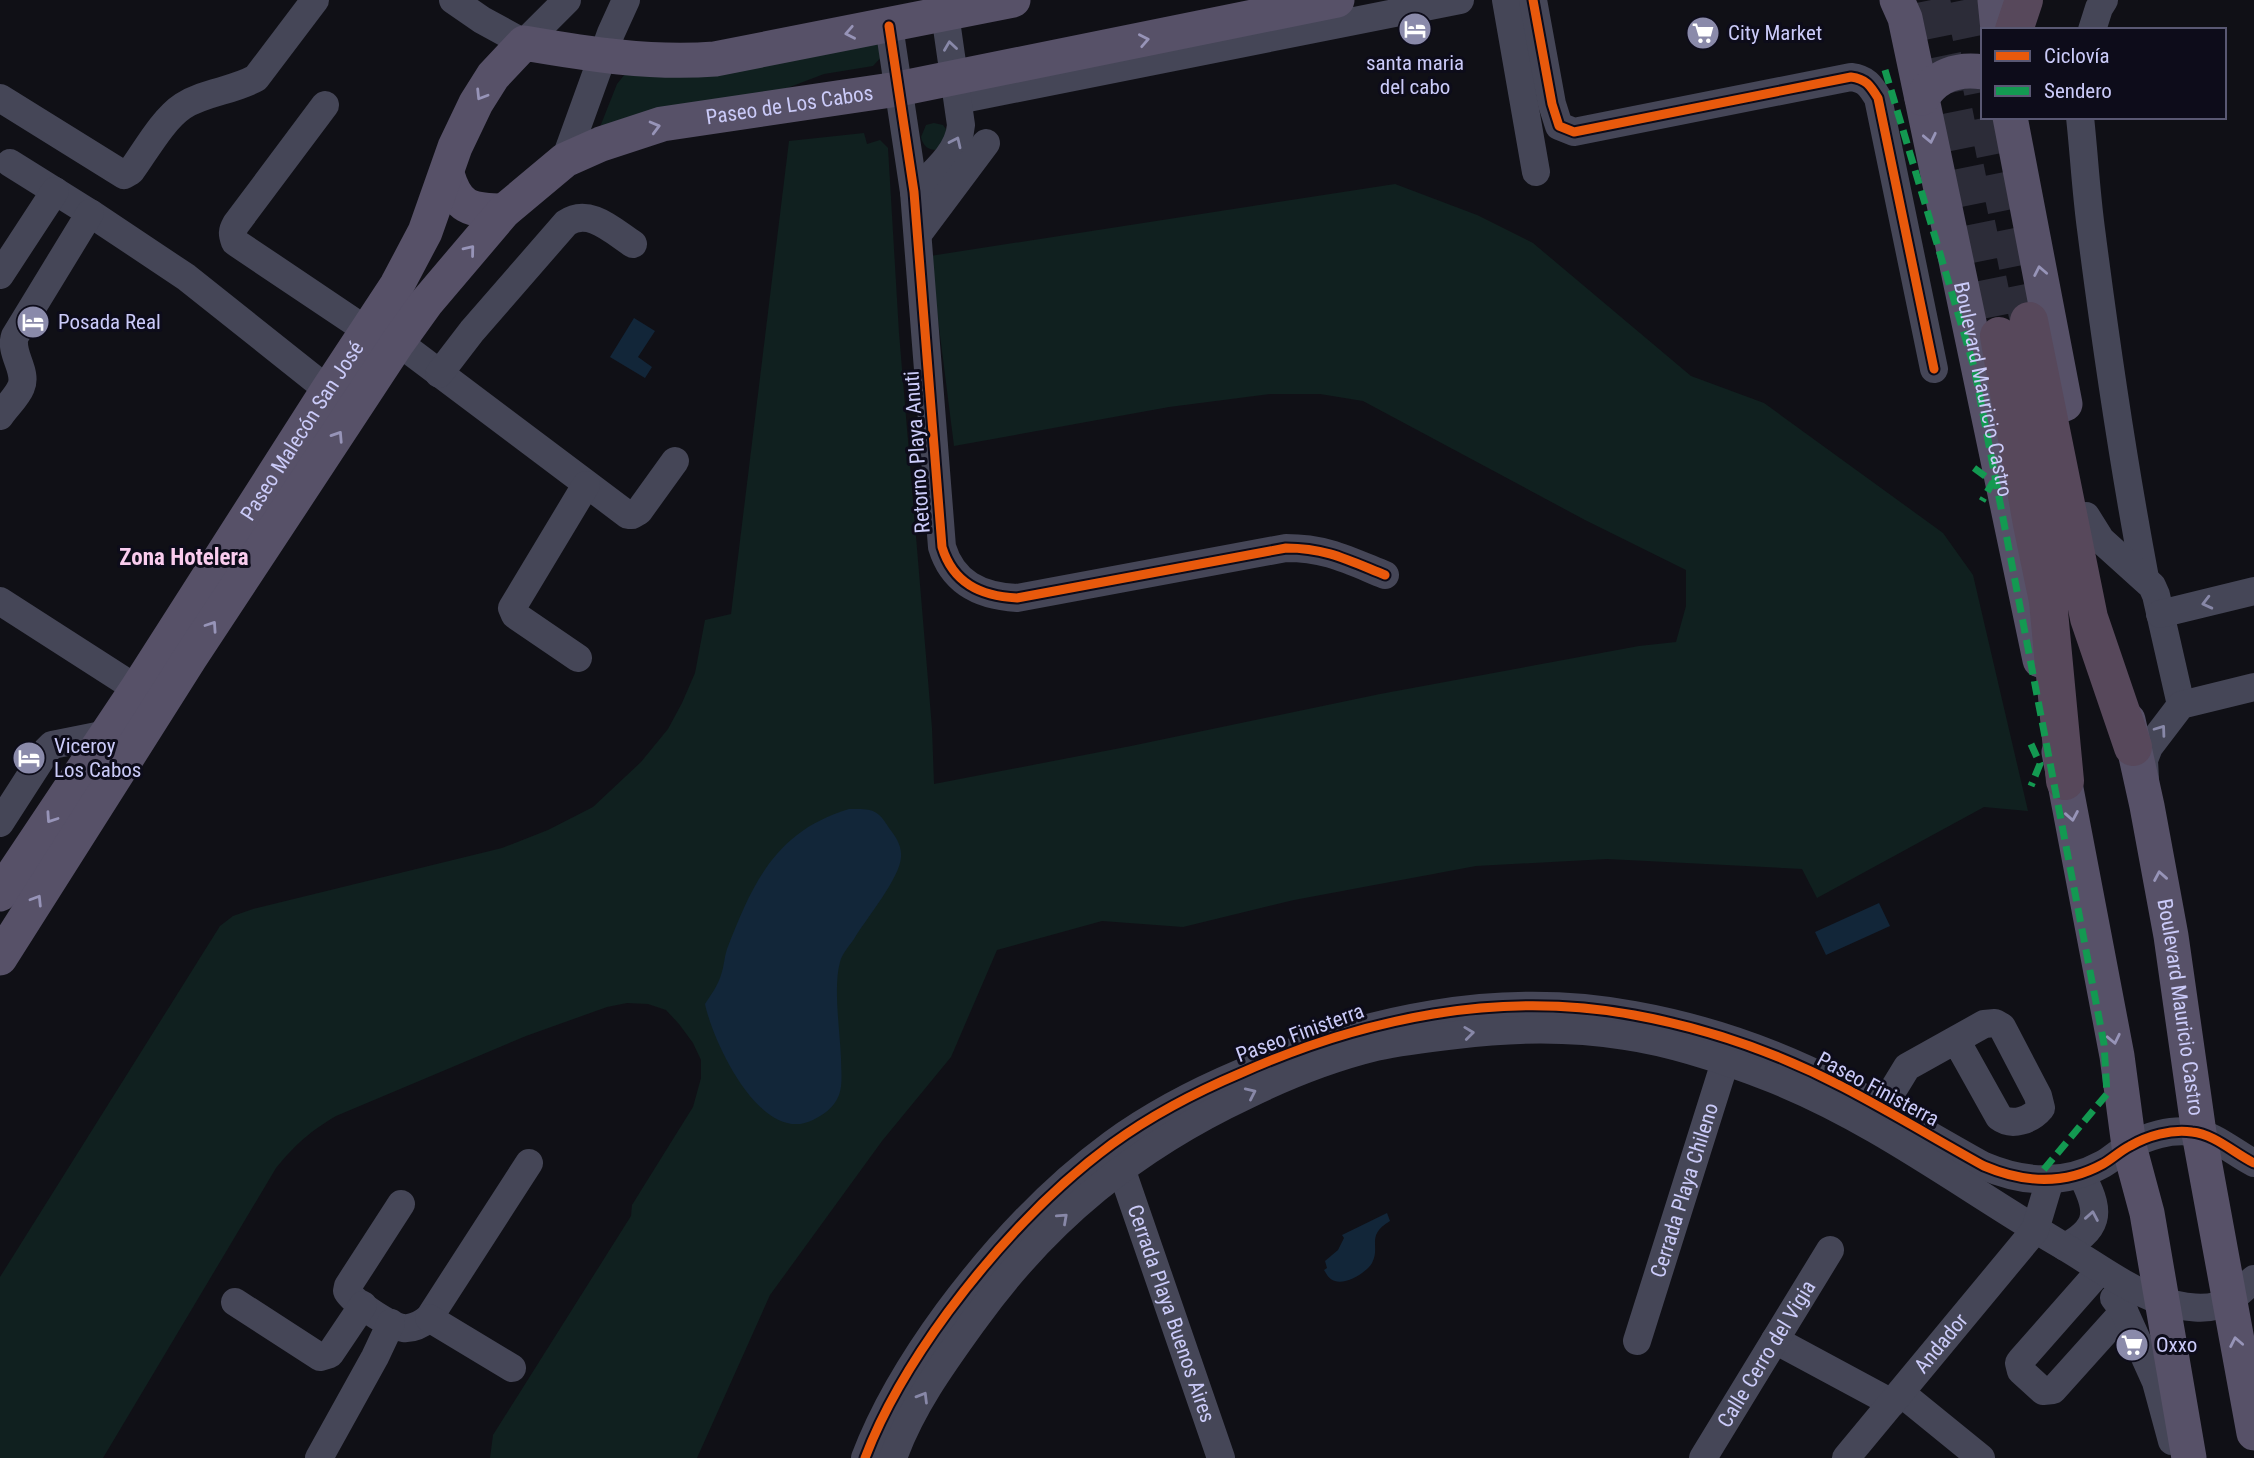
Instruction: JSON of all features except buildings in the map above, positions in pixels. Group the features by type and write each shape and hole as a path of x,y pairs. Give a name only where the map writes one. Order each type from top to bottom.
{"highway":[{"path":"2015,28 2024,0"},
{"name":"Boulevard Mauricio Castro","path":"2065,781 2048,601 2032,524 2014,328 2089,618 2133,747"}],"main road":[{"name":"Paseo de Los Cabos","path":"426,303 504,211 565,160 611,141 663,124 898,89 956,89 1272,7 1337,0"},
{"path":"1995,0 1998,28"},
{"path":"524,43 602,56 679,62 715,59 890,26 945,7 1001,1"},
{"name":"Boulevard Mauricio Castro","path":"1895,6 1922,98 2065,781 2117,1056 2129,1146 2147,1213 2189,1458"},
{"name":"Paseo Malecón San José","path":"178,651 328,390 412,259 425,232 455,147 476,103 493,76 524,43"},
{"path":"1922,98 1933,83 1950,74 1967,70 1981,72"},
{"name":"Boulevard Mauricio Castro","path":"2010,119 2086,516 2147,806 2171,936 2199,1133 2241,1290 2254,1433"},
{"path":"447,174 451,189 458,200 469,208 504,211"},
{"name":"Paseo Malecón San José","path":"0,958 149,696 178,651 426,303"},
{"name":"Paseo Malecón San José","path":"0,894 107,734 149,696"}],"street":[{"path":"0,98 124,175 131,172 172,115 195,100 244,85 256,78 315,0"},
{"path":"453,0 524,43"},
{"name":"Paseo Malecón San José","path":"524,43 567,0"},
{"path":"565,160 602,56 626,0"},
{"path":"956,89 1460,0"},
{"path":"1506,0 1536,172"},
{"path":"1533,0 1552,104 1559,126 1574,132 1851,77 1870,84 1878,98 1934,369"},
{"path":"2093,28 2104,0"},
{"path":"914,192 946,159 960,137 961,125 945,7"},
{"name":"Retorno Playa Anuti","path":"890,26 914,192 942,547 946,560 965,582 978,591 996,597 1017,598 1286,548 1310,548 1329,552 1385,575"},
{"path":"325,105 232,231 235,242 366,330"},
{"path":"2080,119 2108,360 2145,578"},
{"path":"918,233 986,143"},
{"path":"10,163 186,277 328,390"},
{"path":"0,275 55,191"},
{"path":"0,416 21,388 22,382 13,348 15,336 90,213"},
{"path":"439,373 472,331 572,218 588,217 633,244"},
{"path":"398,342 628,515 639,511 675,461"},
{"path":"578,658 515,615 512,608 586,485"},
{"path":"2086,516 2101,540 2145,578 2157,595 2181,705"},
{"path":"2160,614 2254,591"},
{"path":"0,601 149,696"},
{"path":"2147,806 2144,760 2157,735 2181,705 2254,687"},
{"path":"0,823 52,745 107,734"},
{"name":"Paseo Finisterra","path":"882,1449 924,1345 976,1274 1016,1229 1064,1182 1112,1144 1161,1112 1217,1083 1302,1047 1379,1024 1459,1011 1533,1006 1630,1025 1802,1068 1997,1171 2035,1180 2050,1181 2081,1174 2129,1146 2159,1134 2190,1131 2199,1133"},
{"name":"Paseo Finisterra","path":"882,1449 916,1409 946,1360 1021,1259 1060,1220 1121,1168 1163,1139 1234,1101 1319,1064 1377,1047 1425,1038 1489,1031 1630,1025"},
{"path":"1882,1108 1907,1067 1956,1040"},
{"name":"Paseo Finisterra","path":"1728,1050 1778,1081 1874,1128 2081,1260 2161,1301 2207,1308 2241,1290"},
{"name":"Cerrada Playa Chileno","path":"1637,1341 1728,1050"},
{"path":"2199,1133 2254,1163"},
{"path":"401,1204 348,1286 349,1294 363,1305 404,1328 429,1318 529,1163"},
{"name":"Cerrada Playa Buenos Aires","path":"1121,1168 1221,1458"},
{"path":"2081,1174 2094,1204 2095,1217 2080,1239 2081,1260 2019,1363 2021,1371 2043,1391 2053,1390 2124,1311"},
{"path":"2035,1230 2050,1181"},
{"name":"Andador","path":"1846,1458 2035,1230"},
{"name":"Calle Cerro del Vigia","path":"1703,1458 1830,1250"},
{"path":"2081,1260 2124,1311 2156,1382 2176,1458"},
{"path":"235,1303 320,1357 330,1354 363,1305"},
{"path":"429,1318 512,1368"},
{"path":"319,1458 391,1323"},
{"path":"1775,1340 1897,1398 1981,1458"}],"shaded area":[{"path":"872,38 886,52 873,66 824,74 774,93 600,127 617,84 625,74"},
{"path":"926,125 943,125 948,132 937,150 926,147 921,137"},
{"path":"864,133 867,144 880,140 888,148 899,333 932,728 934,784 1380,694 1639,646 1676,642 1686,606 1686,570 1585,520 1363,401 1320,394 1270,394 1169,407 954,446 930,256 1395,184 1477,215 1533,243 1691,376 1764,403 1943,533 1973,575 2028,811 1984,807 1817,898 1802,869 1607,859 1476,866 1294,900 1183,927 1102,921 997,950 951,1057 882,1141 770,1295 697,1458 490,1458 493,1435 631,1216 632,1205 693,1107 701,1078 701,1060 693,1043 666,1010 648,1004 627,1003 607,1007 526,1036 336,1116 310,1133 276,1168 103,1458 0,1458 0,1277 220,926 233,916 253,909 502,848 548,830 593,807 641,762 668,729 695,673 705,620 731,614 789,141"}],"water":[{"path":"634,318 655,331 638,357 652,367 645,378 610,357"},
{"path":"849,809 877,813 898,841 901,857 889,887 840,962 837,984 841,1086 837,1100 813,1120 794,1124 775,1118 758,1105 742,1086 718,1042 705,1004 720,979 727,949 747,902 770,862 785,845 803,831"},
{"path":"1879,903 1890,926 1826,955 1815,932"},
{"path":"1387,1213 1390,1221 1382,1226 1376,1236 1374,1257 1369,1267 1345,1281 1330,1278 1324,1270 1327,1268 1325,1261 1338,1250 1344,1238 1342,1235"}],"tunnel":[{"path":"1931,0 1999,336"},
{"path":"1964,0 1981,82"},
{"path":"1988,119 2029,321"}],"marked path":[{"path":"1885,70 1974,367 2104,1044 2107,1094 2035,1180"},
{"path":"1974,468 1993,482 1982,501"},
{"path":"2031,744 2040,764 2031,786"}],"cycle path":[{"path":"1533,0 1552,104 1559,126 1574,132 1851,77 1867,83 1878,98 1934,369"},
{"path":"889,26 914,192 942,547 953,570 980,590 1017,598 1286,548 1325,553 1385,575"},
{"path":"865,1458 902,1382 948,1312 984,1266 1066,1181 1143,1123 1207,1088 1335,1037 1384,1024 1433,1014 1533,1006 1584,1008 1661,1020 1741,1043 1793,1063 1861,1097 1984,1166 2014,1176 2044,1179 2074,1176 2103,1164 2144,1139 2176,1132 2208,1136 2254,1163"}],"place":[{"name":"santa maria del cabo","path":"1415,29"},
{"name":"City Market","path":"1703,33"},
{"name":"Posada Real","path":"33,322"},
{"name":"Viceroy Los Cabos","path":"29,758"},
{"name":"Oxxo","path":"2132,1345"}],"district":[{"name":"Zona Hotelera","path":"184,557"}]}
